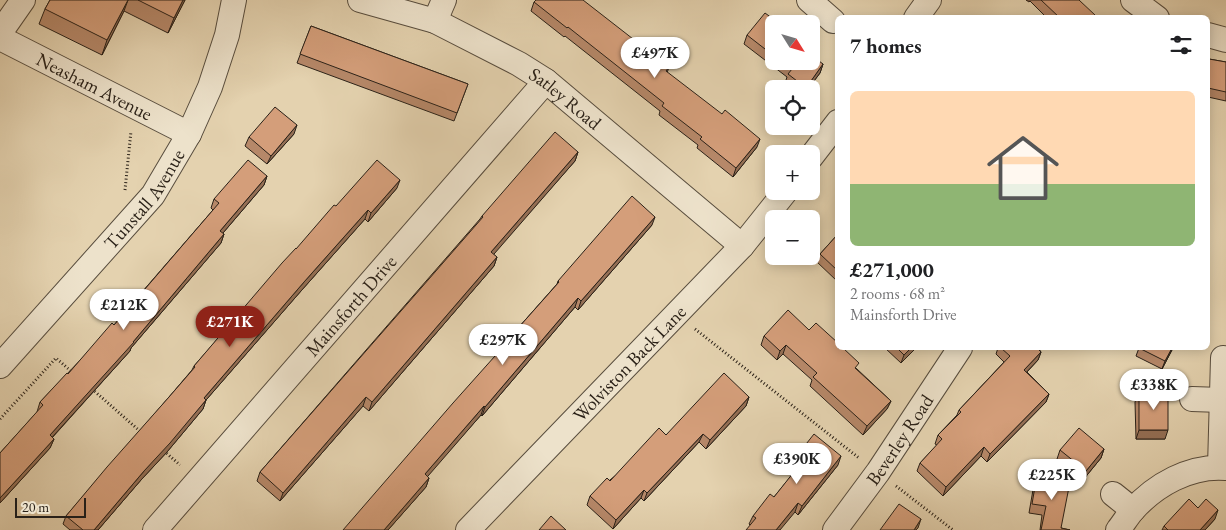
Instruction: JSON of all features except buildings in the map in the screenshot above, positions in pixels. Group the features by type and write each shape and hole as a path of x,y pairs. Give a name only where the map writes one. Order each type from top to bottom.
{"street":[{"path":"0,33 23,0"},
{"name":"Tunstall Avenue","path":"0,366 153,195 189,134 210,87 227,35 234,0"},
{"name":"Satley Road","path":"360,0 439,10 546,81 742,246"},
{"path":"809,0 833,21"},
{"path":"918,15 929,0"},
{"path":"1134,0 1153,15"},
{"path":"1210,36 1226,40"},
{"name":"Neasham Avenue","path":"0,38 189,134"},
{"name":"Mainsforth Drive","path":"155,530 546,81"},
{"path":"820,145 835,126"},
{"name":"Wolviston Back Lane","path":"468,530 742,246 779,200"},
{"name":"Beverley Road","path":"835,530 878,472 959,350"},
{"path":"1118,530 1133,510 1154,491 1174,478 1199,470 1223,468 1221,400 1223,358"},
{"path":"1192,399 1221,400"},
{"path":"1113,494 1133,510"}],"path":[{"path":"124,198 134,106"},
{"path":"677,315 953,530"},
{"path":"0,419 56,358 78,377"},
{"path":"86,384 146,436"},
{"path":"161,448 198,481"}]}
